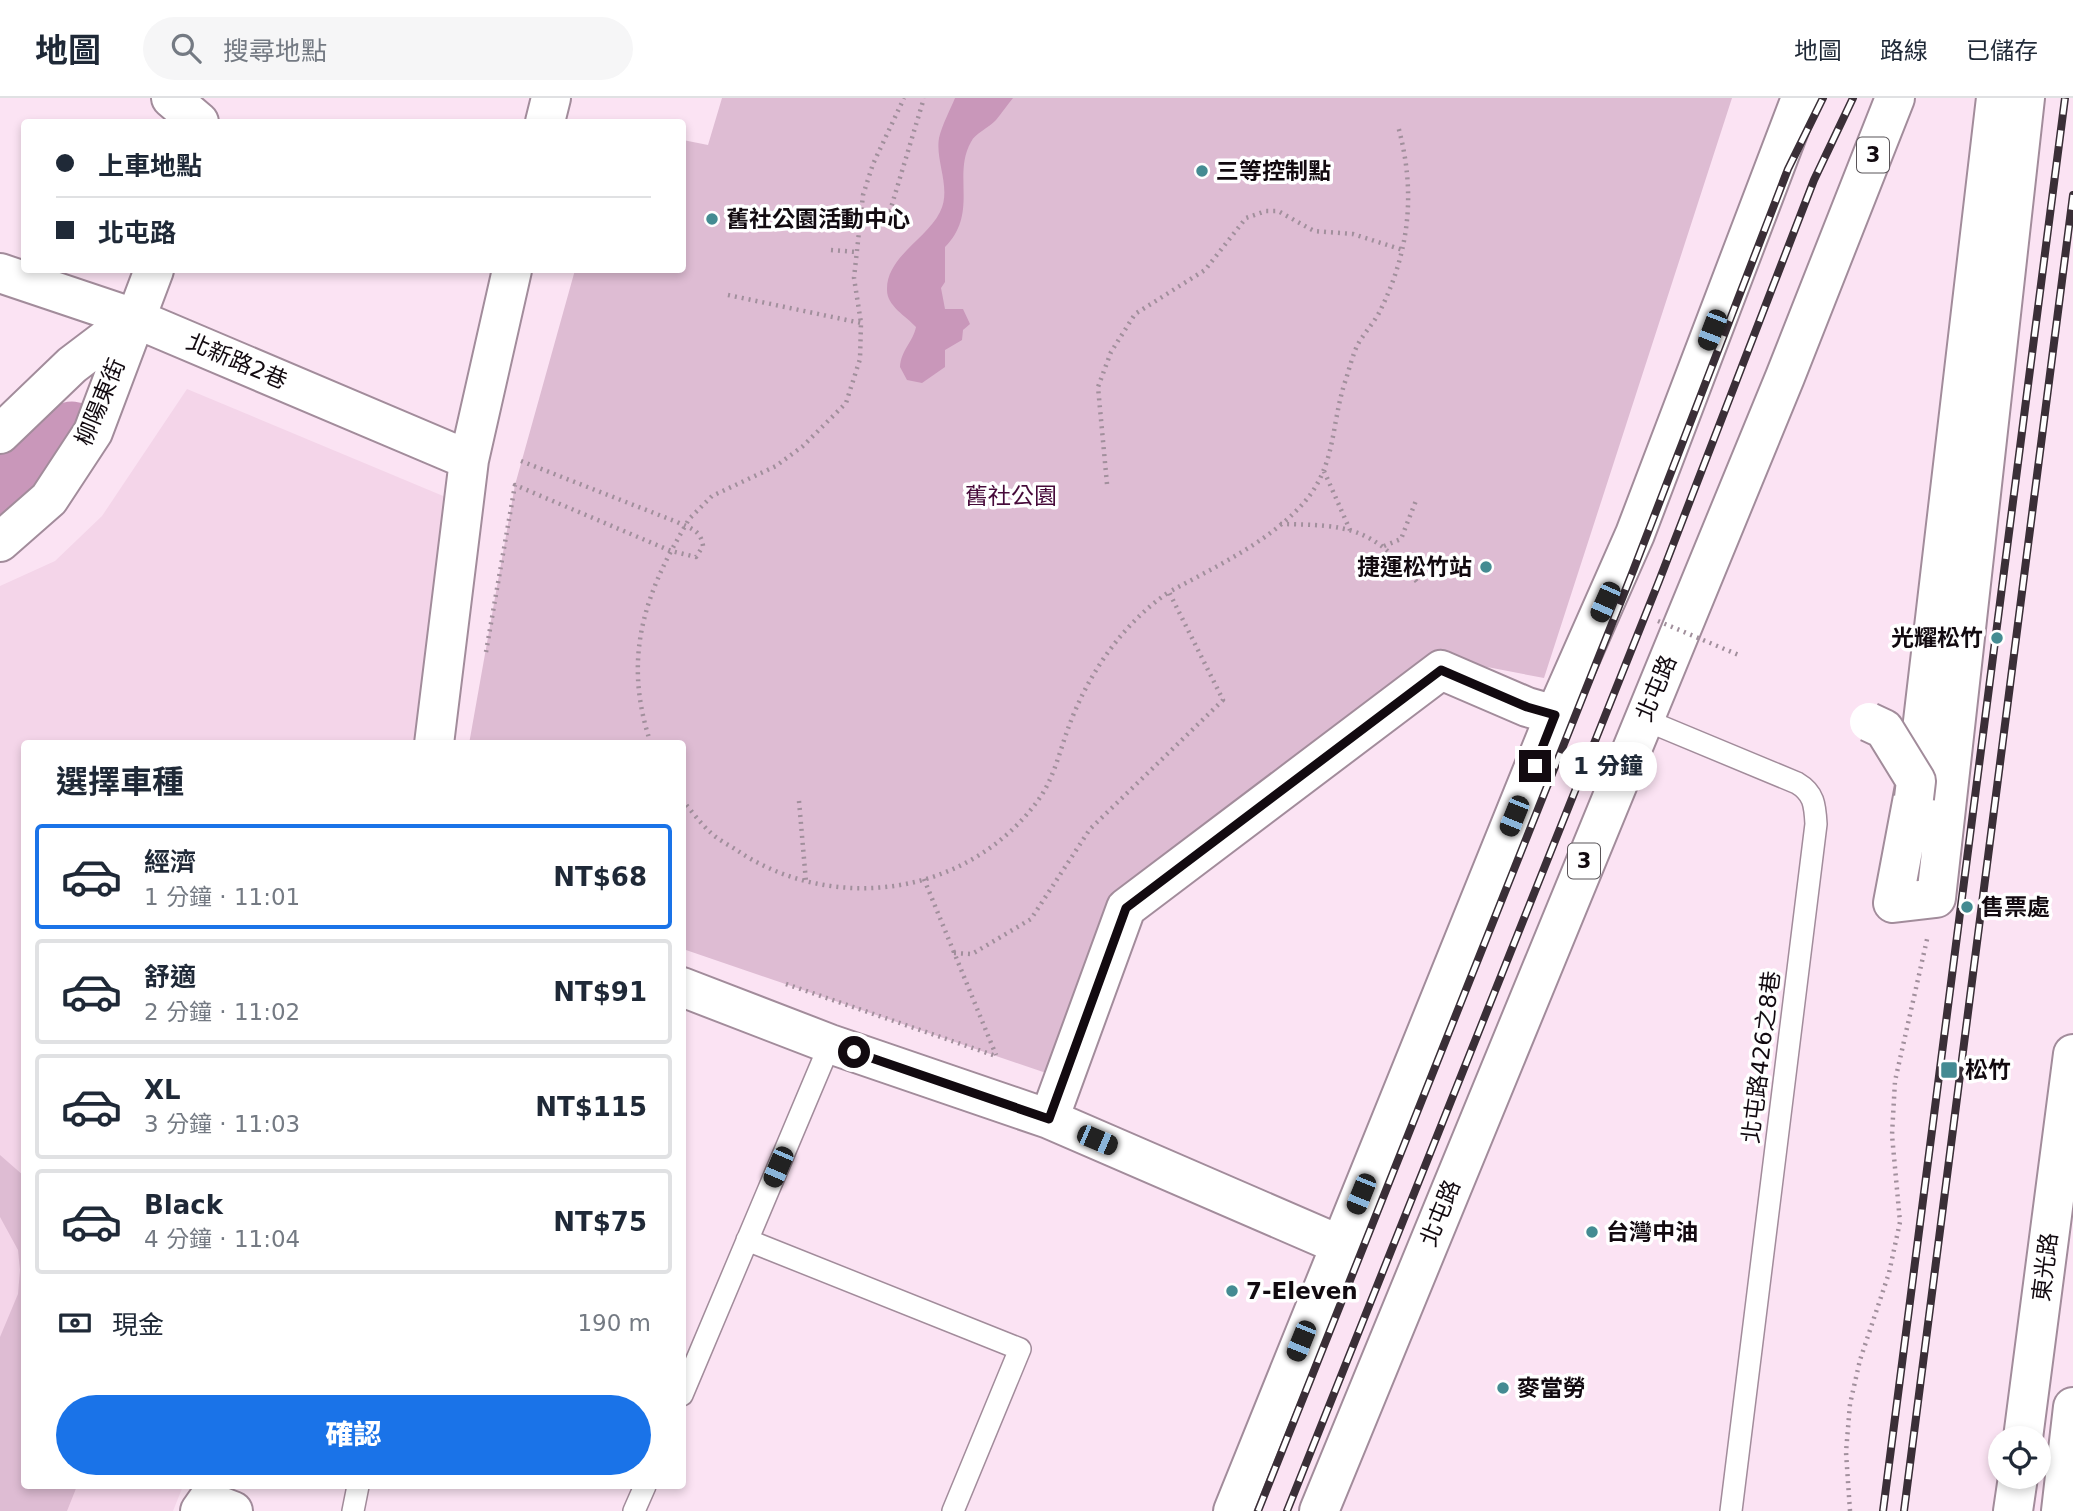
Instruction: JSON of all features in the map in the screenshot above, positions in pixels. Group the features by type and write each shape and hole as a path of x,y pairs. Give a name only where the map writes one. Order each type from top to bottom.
{"street":[{"path":"171,98 196,119"},
{"path":"201,119 208,98"},
{"path":"546,119 551,98"},
{"path":"1233,1511 1555,715 1635,534 1801,98"},
{"name":"北屯路","path":"1319,1511 1785,377 1895,98"},
{"path":"1996,98 1915,789 1893,903 1936,898 2025,98"},
{"name":"北新路2巷","path":"0,273 134,318 469,460"},
{"name":"柳陽東街","path":"0,541 49,499 93,432 153,273"},
{"path":"434,740 469,460 511,273"},
{"path":"0,434 72,365 134,318"},
{"path":"1049,1119 1126,908 1441,670 1527,707 1555,715"},
{"path":"1869,722 1884,729 1915,789"},
{"path":"686,989 830,1044 1049,1119 1340,1245"},
{"name":"東光路","path":"2025,1426 2073,1054"},
{"path":"2061,1511 2073,1407"},
{"path":"2013,1511 2016,1489"},
{"path":"200,1511 207,1501 233,1511"}],"lane":[{"name":"北屯路426之8巷","path":"1643,719 1797,783 1807,789 1815,801 1816,824 1731,1511"},
{"path":"686,1385 830,1044"},
{"path":"747,1240 1020,1349 953,1511"},
{"path":"353,1511 357,1489"},
{"path":"634,1511 644,1489"}],"path":[{"path":"650,740 644,724 637,665 638,636 654,585 685,526 712,496 776,466 803,446 846,403 860,359 861,323 854,278 861,214 873,164 904,98"},
{"path":"861,214 890,211 924,98"},
{"path":"686,805 710,833 750,859 785,876 827,888 870,888 924,879 968,862 1020,824 1041,796 1070,723 1099,664 1139,617 1169,592 1227,560 1279,524 1298,509 1320,481 1332,450 1343,386 1357,346 1383,304 1403,250 1410,213 1409,177 1398,126"},
{"path":"1107,484 1098,387 1111,352 1135,314 1205,270 1246,218 1266,211 1278,211 1314,231 1353,234 1403,250"},
{"path":"831,250 856,252"},
{"path":"728,295 861,323"},
{"path":"484,662 515,485 689,557 696,557 703,546 698,532 521,461"},
{"path":"1324,470 1350,530"},
{"path":"1384,545 1401,538 1417,498"},
{"path":"1279,524 1350,530 1384,545 1417,582"},
{"path":"954,953 972,954 1031,919 1090,828 1223,700 1169,592"},
{"path":"1658,621 1741,656"},
{"path":"799,801 806,882"},
{"path":"775,980 996,1055 924,879"}],"shaded area":[{"path":"955,98 1013,98 996,120 971,142 964,168 961,221 945,247 945,282 941,288 945,309 963,309 970,324 963,330 962,340 945,350 945,367 922,383 907,380 900,367 916,327 890,301 888,278 900,258 940,212 944,185 939,138"},
{"path":"187,389 448,498 431,740 21,740 21,1489 182,1489 173,1511 0,1511 0,586 55,561 102,516"}],"green space":[{"name":"舊社公園","path":"722,98 1732,98 1544,678 1456,661 1123,908 1052,1075 686,950 686,740 470,740 515,485 574,273 686,273 686,141 708,145"},
{"path":"0,1155 21,1173 21,1489 76,1489 67,1511 0,1511 0,1337 18,1294 20,1270 18,1250 0,1217"}],"waterway":[{"path":"0,491 72,433"}],"railway":[{"path":"1258,1511 1633,571 1788,169 1823,98"},
{"path":"1287,1511 1659,581 1814,180 1853,98"},
{"path":"1883,1511 2065,98"},
{"path":"1904,1511 2073,195"}],"place":[{"name":"三等控制點","path":"1202,171"},
{"name":"舊社公園活動中心","path":"712,219"},
{"name":"捷運松竹站","path":"1486,567"},
{"name":"光耀松竹","path":"1997,638"},
{"name":"售票處","path":"1967,907"},
{"name":"松竹","path":"1949,1070"},
{"name":"台灣中油","path":"1592,1232"},
{"name":"7-Eleven","path":"1232,1291"},
{"name":"麥當勞","path":"1503,1388"}],"route":[{"path":"854,1052 1049,1119 1126,908 1441,670 1527,707 1555,715 1535,766"}]}
